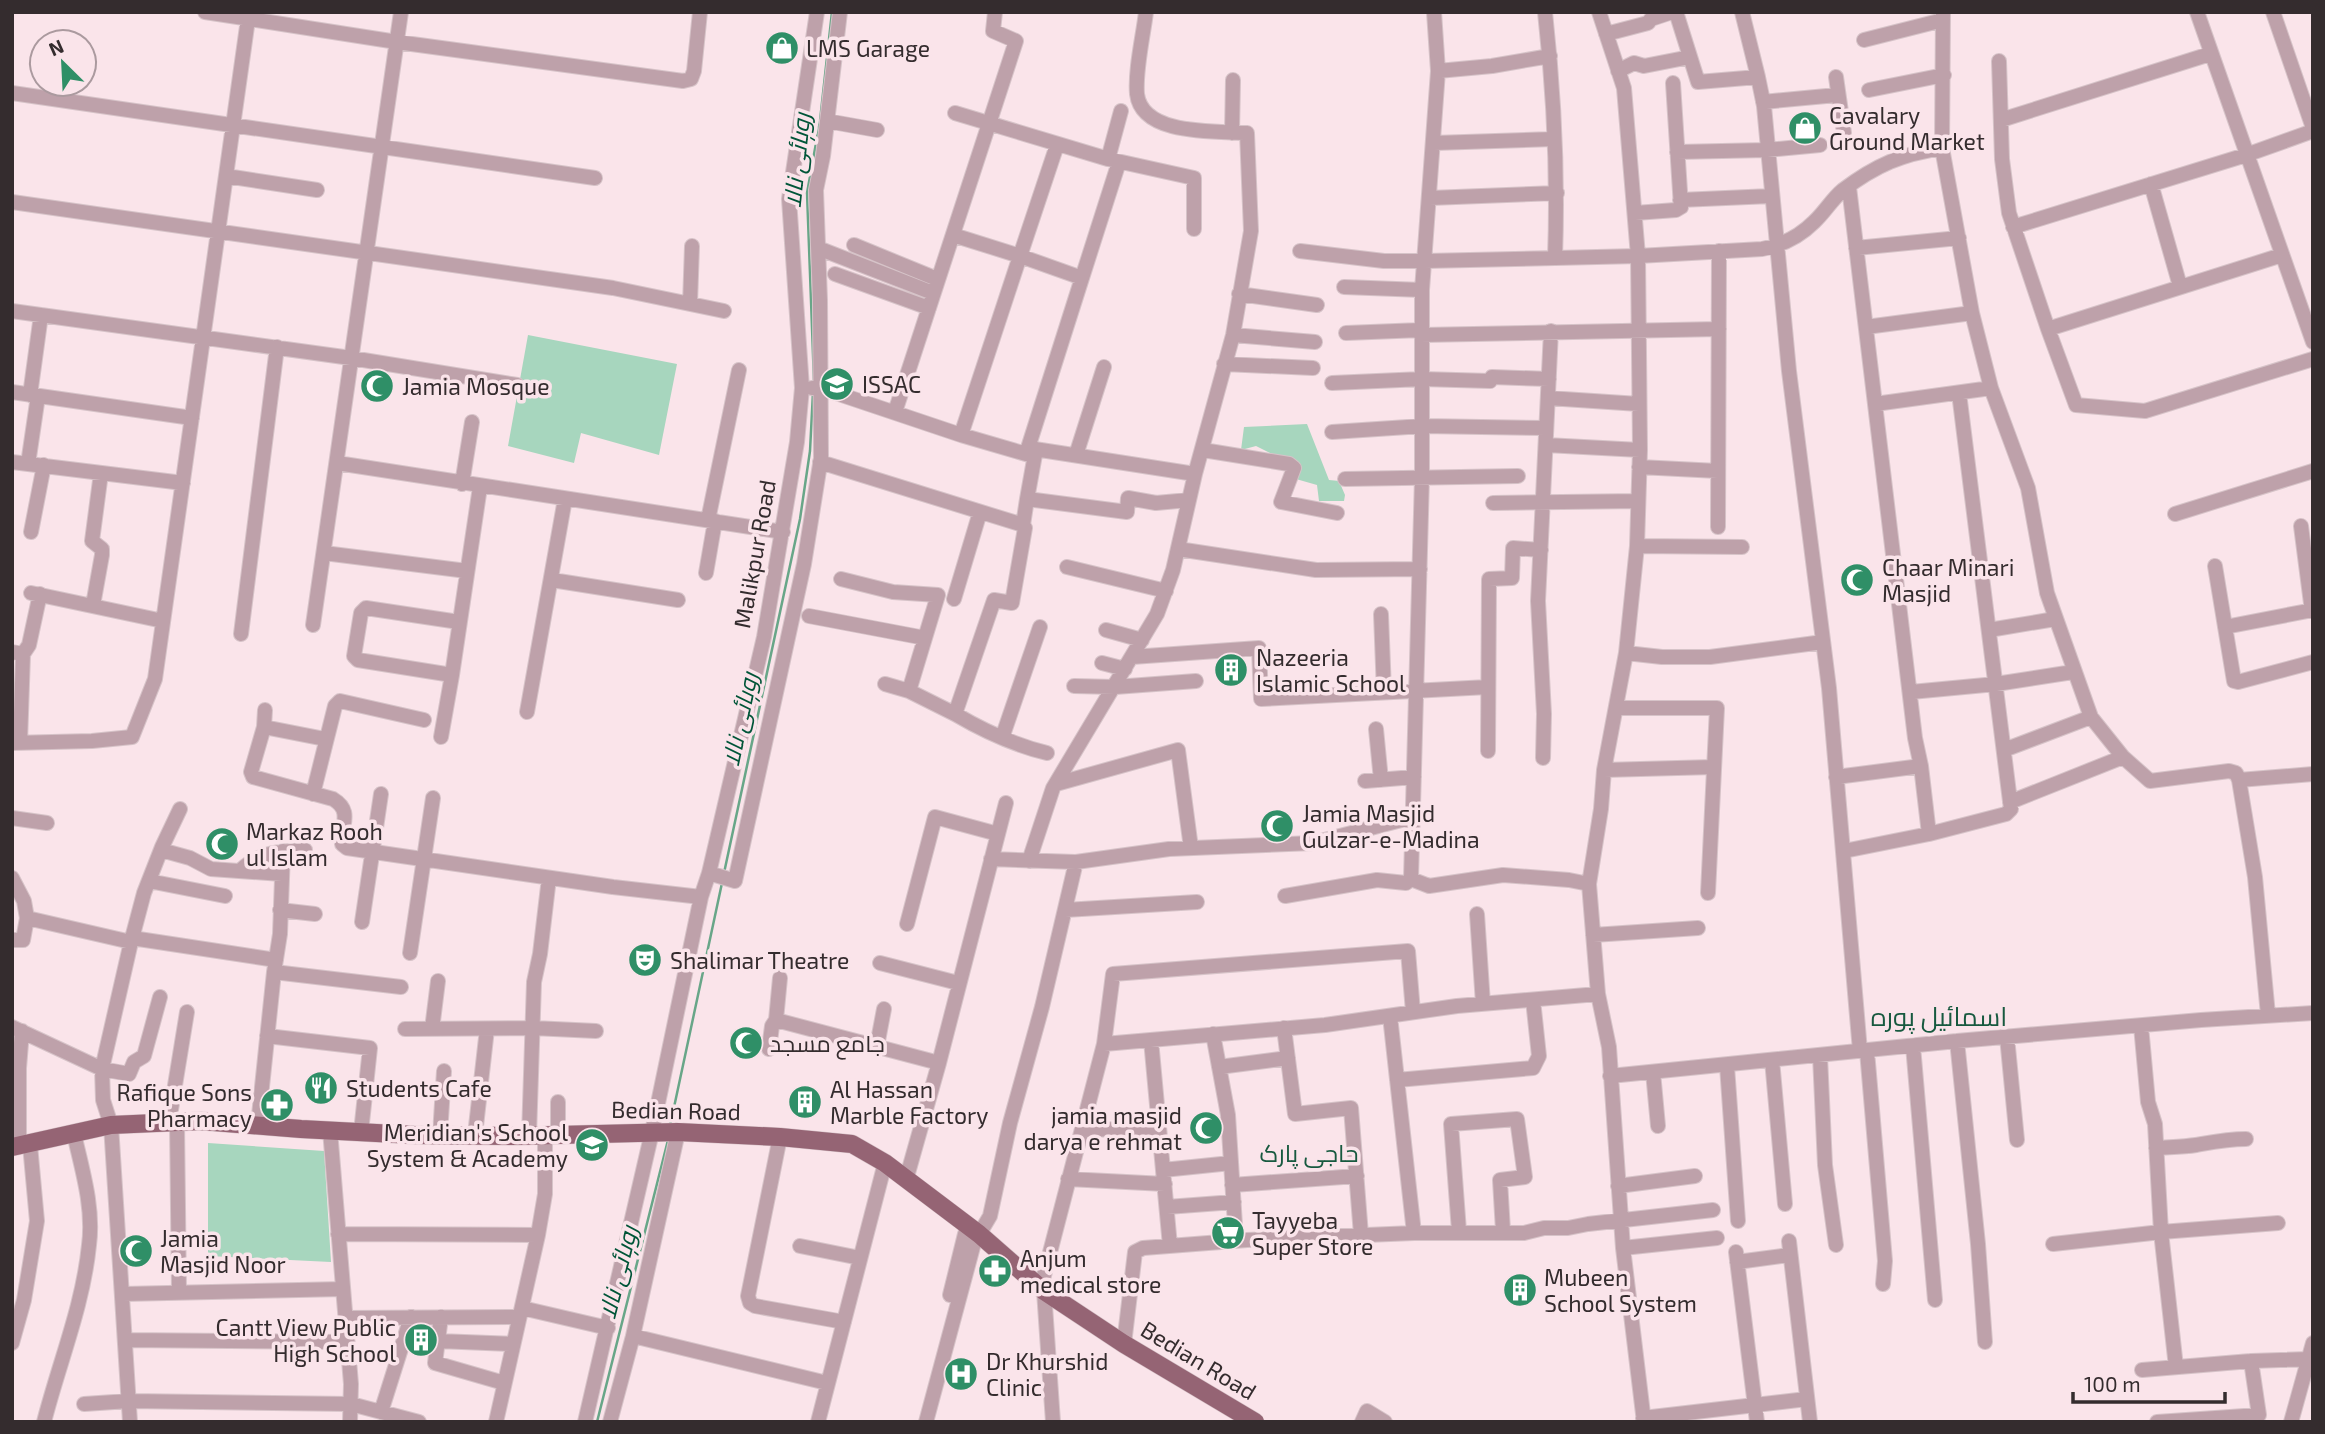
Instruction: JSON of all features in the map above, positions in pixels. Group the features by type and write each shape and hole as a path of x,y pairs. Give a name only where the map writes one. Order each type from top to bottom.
{"main road":[{"name":"Bedian Road","path":"20,1146 111,1125 201,1121 440,1135 665,1132 780,1136 852,1143 885,1163 975,1231 1043,1289 1124,1344 1255,1422"}],"street":[{"path":"205,12 249,15 397,42 683,81 691,79 694,71 700,12"},
{"path":"313,625 401,12"},
{"name":"Malikpur Road","path":"585,1422 608,1328 665,1132 701,897 741,789 775,639 765,619 783,532 797,442 810,388 789,199 805,187 817,12"},
{"path":"712,873 734,881 741,789 775,639 804,564 820,462 810,388 805,187 827,121 840,12"},
{"path":"895,412 1016,41 993,31 995,12"},
{"path":"1029,860 1056,784 1157,614 1166,591 1233,335 1251,231 1247,133 1214,132 1157,122 1147,115 1138,96 1146,12"},
{"path":"1412,879 1423,426 1422,290 1438,71 1434,12"},
{"path":"1545,12 1557,193 1555,258"},
{"path":"1599,12 1624,88 1638,256 1640,450 1637,546 1626,653 1618,708 1604,770 1601,809 1589,884 1598,994 1609,1046 1623,1248 1644,1420 1807,1399"},
{"path":"1606,34 1648,23 1651,19 1674,12 1698,82"},
{"path":"1742,12 1763,102 1776,247 1823,642 1885,1261 1883,1283"},
{"path":"2197,12 2313,342"},
{"path":"2013,227 2246,155 2313,130 2273,12"},
{"path":"163,621 36,593 29,645 18,653 16,743 132,737 155,679 249,15"},
{"path":"1864,40 1943,16 1942,148 1972,313 1991,388 2028,488 2047,593 2055,619 2091,718 2123,757 2150,781 2229,771 2236,773 2255,877 2268,1015"},
{"path":"2001,120 2210,54"},
{"path":"1438,71 1492,66 1550,56"},
{"path":"1618,71 1634,63 1644,66 1690,57"},
{"path":"1999,61 2002,159 2013,227 2076,405 2145,411 2313,359"},
{"path":"1869,90 1944,75"},
{"path":"1634,213 1679,209 1677,152 1669,83 1758,77"},
{"path":"1836,77 1844,132"},
{"path":"1232,132 1233,80"},
{"path":"12,93 595,178"},
{"path":"1763,102 1838,96"},
{"path":"954,715 994,600 1012,603 1025,528 1023,525 1032,448 1114,160 1121,111"},
{"path":"955,113 1057,145 1194,178 1194,229"},
{"path":"827,121 877,130"},
{"path":"1434,143 1554,139"},
{"path":"961,435 1057,145"},
{"path":"1677,152 1767,150 1820,145"},
{"path":"1300,251 1384,261 1425,261 1638,256 1776,247 1795,238 1815,222 1832,200 1882,165 1910,153 1942,148"},
{"path":"226,176 317,190"},
{"path":"2151,184 2180,286"},
{"path":"1849,187 1915,738 1929,834"},
{"path":"1430,198 1557,193"},
{"path":"1680,200 1771,196"},
{"path":"12,202 613,288 724,311"},
{"path":"953,235 1082,278"},
{"path":"1856,248 1959,238"},
{"path":"854,245 933,293"},
{"path":"690,304 692,246"},
{"path":"824,250 933,293"},
{"path":"1718,527 1719,251"},
{"path":"2048,329 2282,255"},
{"path":"835,274 933,293"},
{"path":"1344,287 1422,290"},
{"path":"1239,294 1317,305"},
{"path":"12,310 277,347 517,385"},
{"path":"1866,327 1972,313"},
{"path":"28,464 41,315"},
{"path":"1346,334 1719,329"},
{"path":"1543,758 1544,714 1538,601 1551,331"},
{"path":"1233,335 1315,342"},
{"path":"241,634 277,347"},
{"path":"1224,364 1313,368"},
{"path":"1076,455 1104,367"},
{"path":"706,573 711,520 739,370"},
{"path":"1332,383 1422,379 1490,381 1492,377 1549,379"},
{"path":"810,388 1026,454 1032,448"},
{"path":"1875,404 1991,388"},
{"path":"12,392 192,418"},
{"path":"1844,851 1929,834 2010,812 1959,393"},
{"path":"1548,398 1639,404"},
{"path":"462,484 472,422"},
{"path":"1332,432 1423,426 1546,428"},
{"path":"1546,445 1640,450"},
{"path":"1032,448 1195,474"},
{"path":"1203,450 1289,464 1294,468 1281,502 1336,513"},
{"path":"12,461 183,483"},
{"path":"820,462 1023,525"},
{"path":"337,463 783,532"},
{"path":"32,532 44,466"},
{"path":"1639,467 1718,471"},
{"path":"2175,514 2313,471"},
{"path":"93,605 102,555 102,549 92,541 101,472"},
{"path":"1345,479 1518,476"},
{"path":"442,737 480,487"},
{"path":"1027,499 1127,512 1128,498 1156,503 1189,500"},
{"path":"527,712 565,499"},
{"path":"1493,503 1637,501"},
{"path":"954,598 980,512"},
{"path":"2225,627 2313,611 2306,531"},
{"path":"1637,546 1742,547"},
{"path":"1488,751 1489,579 1512,578 1513,548 1541,550"},
{"path":"1178,549 1316,570 1420,569"},
{"path":"324,553 467,571"},
{"path":"2215,566 2234,681 2313,662"},
{"path":"1067,567 1166,591"},
{"path":"841,579 893,592 938,596 909,691"},
{"path":"552,580 678,600"},
{"path":"452,675 358,660 354,652 360,613 366,608 459,622"},
{"path":"1381,614 1384,692"},
{"path":"809,616 925,638"},
{"path":"1989,630 2055,619"},
{"path":"1002,738 1040,627"},
{"path":"1107,630 1142,640"},
{"path":"1626,653 1662,657 1710,657 1823,642"},
{"path":"1102,663 1129,663 1259,648 1261,699 1488,687"},
{"path":"1911,692 1996,684 2073,672"},
{"path":"1074,686 1115,687 1196,681"},
{"path":"885,684 909,691 984,732 1047,753"},
{"path":"313,794 325,739 335,706 340,701 424,720"},
{"path":"1618,708 1717,708 1708,892"},
{"path":"265,710 264,727 250,772 253,777 333,799 343,807 345,813 342,844 347,848 701,897"},
{"path":"2004,750 2091,718"},
{"path":"264,727 325,739"},
{"path":"1377,729 1381,780"},
{"path":"1056,784 1178,750 1191,848"},
{"path":"2010,802 2123,757"},
{"path":"1836,777 1921,766"},
{"path":"1604,770 1714,767"},
{"path":"2239,780 2313,774"},
{"path":"1365,781 1414,777"},
{"path":"362,922 381,794"},
{"path":"410,953 433,798"},
{"path":"906,1180 1006,803"},
{"path":"130,1422 111,1125 103,1100 102,1069 131,940 149,881 180,809"},
{"path":"907,925 935,817 998,834"},
{"path":"991,859 1076,862 1169,849 1313,843 1413,817"},
{"path":"12,818 47,823"},
{"path":"161,850 190,858 211,869 282,874"},
{"path":"242,870 261,856 305,850"},
{"path":"258,1125 275,966 283,851"},
{"path":"919,1422 955,1296 974,1243 975,1231 990,1216 1010,1123 1076,862"},
{"path":"1412,879 1429,886 1503,875 1589,884"},
{"path":"496,1422 545,1194 544,1135 533,1028 534,982 549,878"},
{"path":"1285,896 1377,880 1406,883 1412,879"},
{"path":"149,881 225,896"},
{"path":"12,940 23,940 27,918 14,884"},
{"path":"1065,910 1196,902"},
{"path":"280,910 315,914"},
{"path":"1477,914 1483,1004"},
{"path":"27,918 131,940 401,987"},
{"path":"1594,935 1698,928"},
{"path":"1053,1422 1043,1289 1068,1178 1104,1044 1113,974 1408,951 1413,1012"},
{"path":"880,963 958,983"},
{"path":"769,1049 772,1026 776,1020 780,978"},
{"path":"432,1029 438,981"},
{"path":"1104,1044 1284,1028 1483,1004 1598,994"},
{"path":"12,1343 24,1300 37,1221 20,1146 17,1029 102,1069 130,1074 134,1062 144,1056 160,997"},
{"path":"1397,1080 1533,1068 1539,1056 1533,1000"},
{"path":"877,1046 884,1009"},
{"path":"179,1292 173,1122 187,1012"},
{"path":"1610,1076 1957,1041 2313,1013"},
{"path":"1390,1016 1414,1233"},
{"path":"776,1020 939,1063"},
{"path":"2141,1026 2148,1102 2154,1124 2161,1232 2176,1367"},
{"path":"404,1029 533,1028 596,1031"},
{"path":"1284,1028 1295,1114 1351,1108 1361,1235"},
{"path":"475,1136 488,1029"},
{"path":"1213,1034 1228,1115 1236,1241"},
{"path":"267,1036 370,1048 361,1132"},
{"path":"2007,1037 2017,1140"},
{"path":"1151,1040 1170,1246"},
{"path":"1957,1041 1978,1244 1985,1342"},
{"path":"1913,1046 1936,1300"},
{"path":"1819,1056 1825,1165 1836,1245"},
{"path":"1219,1067 1288,1058"},
{"path":"1772,1060 1785,1204"},
{"path":"1727,1066 1738,1221"},
{"path":"440,1135 444,1071"},
{"path":"1653,1072 1658,1126"},
{"path":"544,1135 558,1102"},
{"path":"1459,1231 1451,1124 1517,1119 1525,1177 1500,1180 1503,1231"},
{"path":"1083,1130 1159,1128"},
{"path":"330,1130 351,1422"},
{"path":"611,1422 633,1336 665,1132"},
{"path":"44,1422 67,1348 90,1243 87,1193 75,1134"},
{"path":"780,1136 748,1296 750,1303 844,1322"},
{"path":"2156,1148 2246,1139"},
{"path":"818,1422 885,1163"},
{"path":"1068,1178 1164,1177 1231,1163"},
{"path":"1232,1185 1357,1176"},
{"path":"1618,1186 1695,1176"},
{"path":"1167,1207 1234,1202"},
{"path":"1124,1344 1135,1252 1143,1248 1459,1231 1524,1233 1544,1228 1568,1228 1713,1210"},
{"path":"2053,1244 2278,1223"},
{"path":"338,1234 538,1235"},
{"path":"1623,1248 1717,1238"},
{"path":"800,1246 860,1258"},
{"path":"1756,1422 1736,1257 1789,1248 1810,1422"},
{"path":"123,1294 343,1289"},
{"path":"926,1422 955,1296"},
{"path":"345,1318 441,1317 520,1312 608,1328"},
{"path":"381,1412 411,1317"},
{"path":"441,1317 436,1363 505,1383"},
{"path":"633,1336 827,1383"},
{"path":"126,1340 347,1342"},
{"path":"438,1341 513,1344"},
{"path":"2291,1422 2313,1343"},
{"path":"2142,1370 2309,1359"},
{"path":"2158,1422 2259,1415 2252,1361"},
{"path":"85,1404 129,1401 351,1404 419,1422"},
{"path":"1362,1422 1367,1411 1385,1422"}],"green space":[{"path":"528,335 677,364 659,455 581,433 574,463 508,446"},
{"path":"1307,424 1329,480 1339,481 1345,495 1344,501 1319,501 1317,485 1296,479 1280,458 1256,446 1241,450 1244,427"},
{"path":"208,1143 324,1151 331,1262 208,1256"}],"waterway":[{"name":"روہائی نالا","path":"814,381 807,193 820,121 832,12"},
{"name":"روہائی نالا","path":"724,873 800,519 810,451 813,392"},
{"name":"روہائی نالا","path":"670,1126 722,883"},
{"name":"روہائی نالا","path":"597,1422 668,1140"}],"place":[{"name":"LMS Garage","path":"782,48"},
{"name":"Cavalary Ground Market","path":"1805,128"},
{"name":"ISSAC","path":"837,384"},
{"name":"Jamia Mosque","path":"377,386"},
{"name":"Chaar Minari Masjid","path":"1857,580"},
{"name":"Nazeeria Islamic School","path":"1231,670"},
{"name":"Jamia Masjid Gulzar-e-Madina","path":"1277,826"},
{"name":"Markaz Rooh ul Islam","path":"222,844"},
{"name":"Shalimar Theatre","path":"645,960"},
{"name":"جامع مسجد","path":"746,1043"},
{"name":"Students Cafe","path":"321,1088"},
{"name":"Al Hassan Marble Factory","path":"805,1102"},
{"name":"Rafique Sons Pharmacy","path":"277,1105"},
{"name":"jamia masjid darya e rehmat","path":"1206,1128"},
{"name":"Meridian's School System & Academy","path":"592,1145"},
{"name":"Tayyeba Super Store","path":"1228,1233"},
{"name":"Jamia Masjid Noor","path":"136,1251"},
{"name":"Anjum medical store","path":"995,1271"},
{"name":"Mubeen School System","path":"1520,1290"},
{"name":"Cantt View Public High School","path":"421,1340"},
{"name":"Dr Khurshid Clinic","path":"961,1374"}],"district":[{"name":"اسمائیل پورہ","path":"1939,1015"},
{"name":"حاجی پارک","path":"1309,1152"}]}
